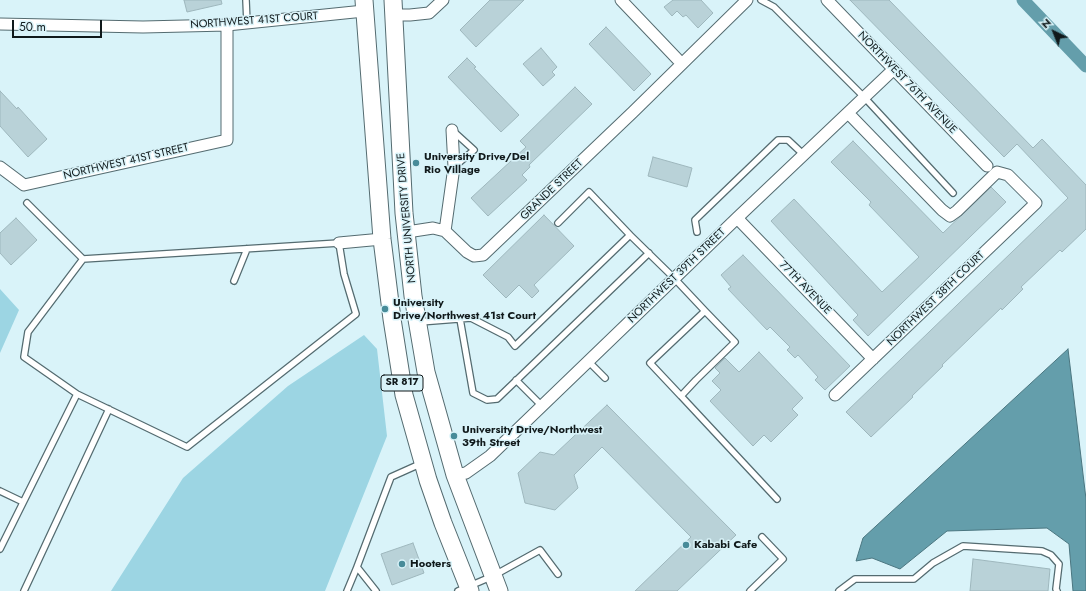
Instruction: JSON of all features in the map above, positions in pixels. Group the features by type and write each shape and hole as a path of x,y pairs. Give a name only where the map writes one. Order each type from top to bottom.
{"main road":[{"name":"SR 817","path":"364,6 383,244 392,319 404,395 422,463 465,589"},
{"name":"NORTH UNIVERSITY DRIVE","path":"394,7 406,226 413,296 426,372 455,475 496,584"},
{"path":"379,187 387,194 389,214 406,226"},
{"path":"383,244 402,254 404,277 413,286"}],"street":[{"path":"394,7 410,15 429,13 443,0"},
{"path":"621,0 682,64"},
{"name":"GRANDE STREET","path":"445,231 470,254 474,256 483,255 747,0"},
{"name":"NORTHWEST 76TH AVENUE","path":"827,0 987,166"},
{"name":"NORTHWEST 41ST COURT","path":"0,24 143,27 227,25 364,6"},
{"name":"NORTHWEST 41ST STREET","path":"0,167 24,185 227,140 227,25"},
{"name":"NORTHWEST 39TH STREET","path":"455,475 466,473 490,456 736,218 894,69"},
{"name":"NORTHWEST 38TH COURT","path":"835,395 1036,203 1008,175 997,172 957,212 950,216 942,210 848,113"},
{"path":"406,226 433,228 445,231 454,167 452,130"},
{"name":"77TH AVENUE","path":"736,218 873,359"},
{"path":"338,243 383,244"}],"lane":[{"path":"246,0 247,23"},
{"path":"761,0 774,7 864,97 953,193"},
{"path":"452,130 474,150 454,167"},
{"path":"697,232 695,220 778,140 788,140 804,154"},
{"path":"558,223 589,192 735,342 681,396"},
{"path":"27,204 83,259 338,243 344,274 356,314 187,447 77,394 24,357 28,332 83,259"},
{"path":"418,322 471,318 508,337 515,346 630,235"},
{"path":"234,281 247,249"},
{"path":"460,319 473,393 487,400 497,398 649,253"},
{"path":"705,311 650,363 777,499"},
{"path":"588,361 605,378"},
{"path":"516,380 542,406"},
{"path":"0,549 77,394"},
{"path":"24,591 109,409"},
{"path":"347,591 391,477 422,463"},
{"path":"0,491 23,502"},
{"path":"750,591 783,559 762,537"},
{"path":"839,591 855,579 914,579 933,563 963,546 1042,551 1051,555 1058,564 1057,591"},
{"path":"465,589 496,584 540,550 558,574"},
{"path":"357,567 376,591"}],"shaded area":[{"path":"0,289 19,310 0,353"},
{"path":"364,335 377,349 387,436 325,591 111,591 183,478 288,386"},
{"path":"1068,349 1086,499 1086,591 1073,591 1069,544 1047,528 947,531 900,569 872,558 856,561 863,538"}],"building":[{"path":"184,0 221,0 222,4 187,12"},
{"path":"490,0 524,0 476,47 460,30"},
{"path":"673,0 701,0 713,13 698,28 686,15 683,17 677,11 672,16 664,7"},
{"path":"850,0 889,0 1033,148 1042,139 1086,185 1086,229 1062,252 1060,250 1021,287 1023,289 1002,310 1001,308 942,365 943,366 912,396 913,397 871,437 846,412 1068,198 1017,144 1004,157"},
{"path":"606,27 651,74 634,91 589,44"},
{"path":"541,48 557,67 552,72 555,75 543,86 523,64"},
{"path":"467,58 476,67 474,68 519,115 501,132 448,77"},
{"path":"575,87 592,104 529,165 530,167 522,175 527,180 488,216 471,198 526,147 520,141"},
{"path":"0,91 17,109 18,107 47,139 28,157 0,126"},
{"path":"853,141 943,233 991,187 1006,202 868,336 853,320 858,315 771,221 794,199 882,292 919,257 869,205 871,202 831,162"},
{"path":"653,157 692,168 687,187 648,176"},
{"path":"544,215 574,246 534,285 539,291 532,298 519,285 506,298 483,275"},
{"path":"16,218 37,240 11,265 0,253 0,233"},
{"path":"743,255 850,366 825,390 815,380 818,377 798,355 795,358 787,350 790,347 770,327 767,330 728,289 731,287 721,275"},
{"path":"759,352 803,398 792,409 798,415 771,442 764,435 753,446 710,401 721,390 712,381 720,373 715,368 725,358 739,372"},
{"path":"607,405 736,535 677,591 635,591 691,537 602,447 574,475 578,488 555,510 525,503 518,473 540,452 554,455"},
{"name":"Hooters","path":"413,543 424,573 392,585 381,554"},
{"path":"973,559 1050,569 1048,591 970,591"}],"waterway":[{"path":"1023,0 1086,66"}],"place":[{"name":"University Drive/Del Rio Village","path":"416,163"},
{"name":"University Drive/Northwest 41st Court","path":"385,309"},
{"name":"University Drive/Northwest 39th Street","path":"454,436"},
{"name":"Kababi Cafe","path":"686,545"},
{"name":"Hooters","path":"402,564"}]}
